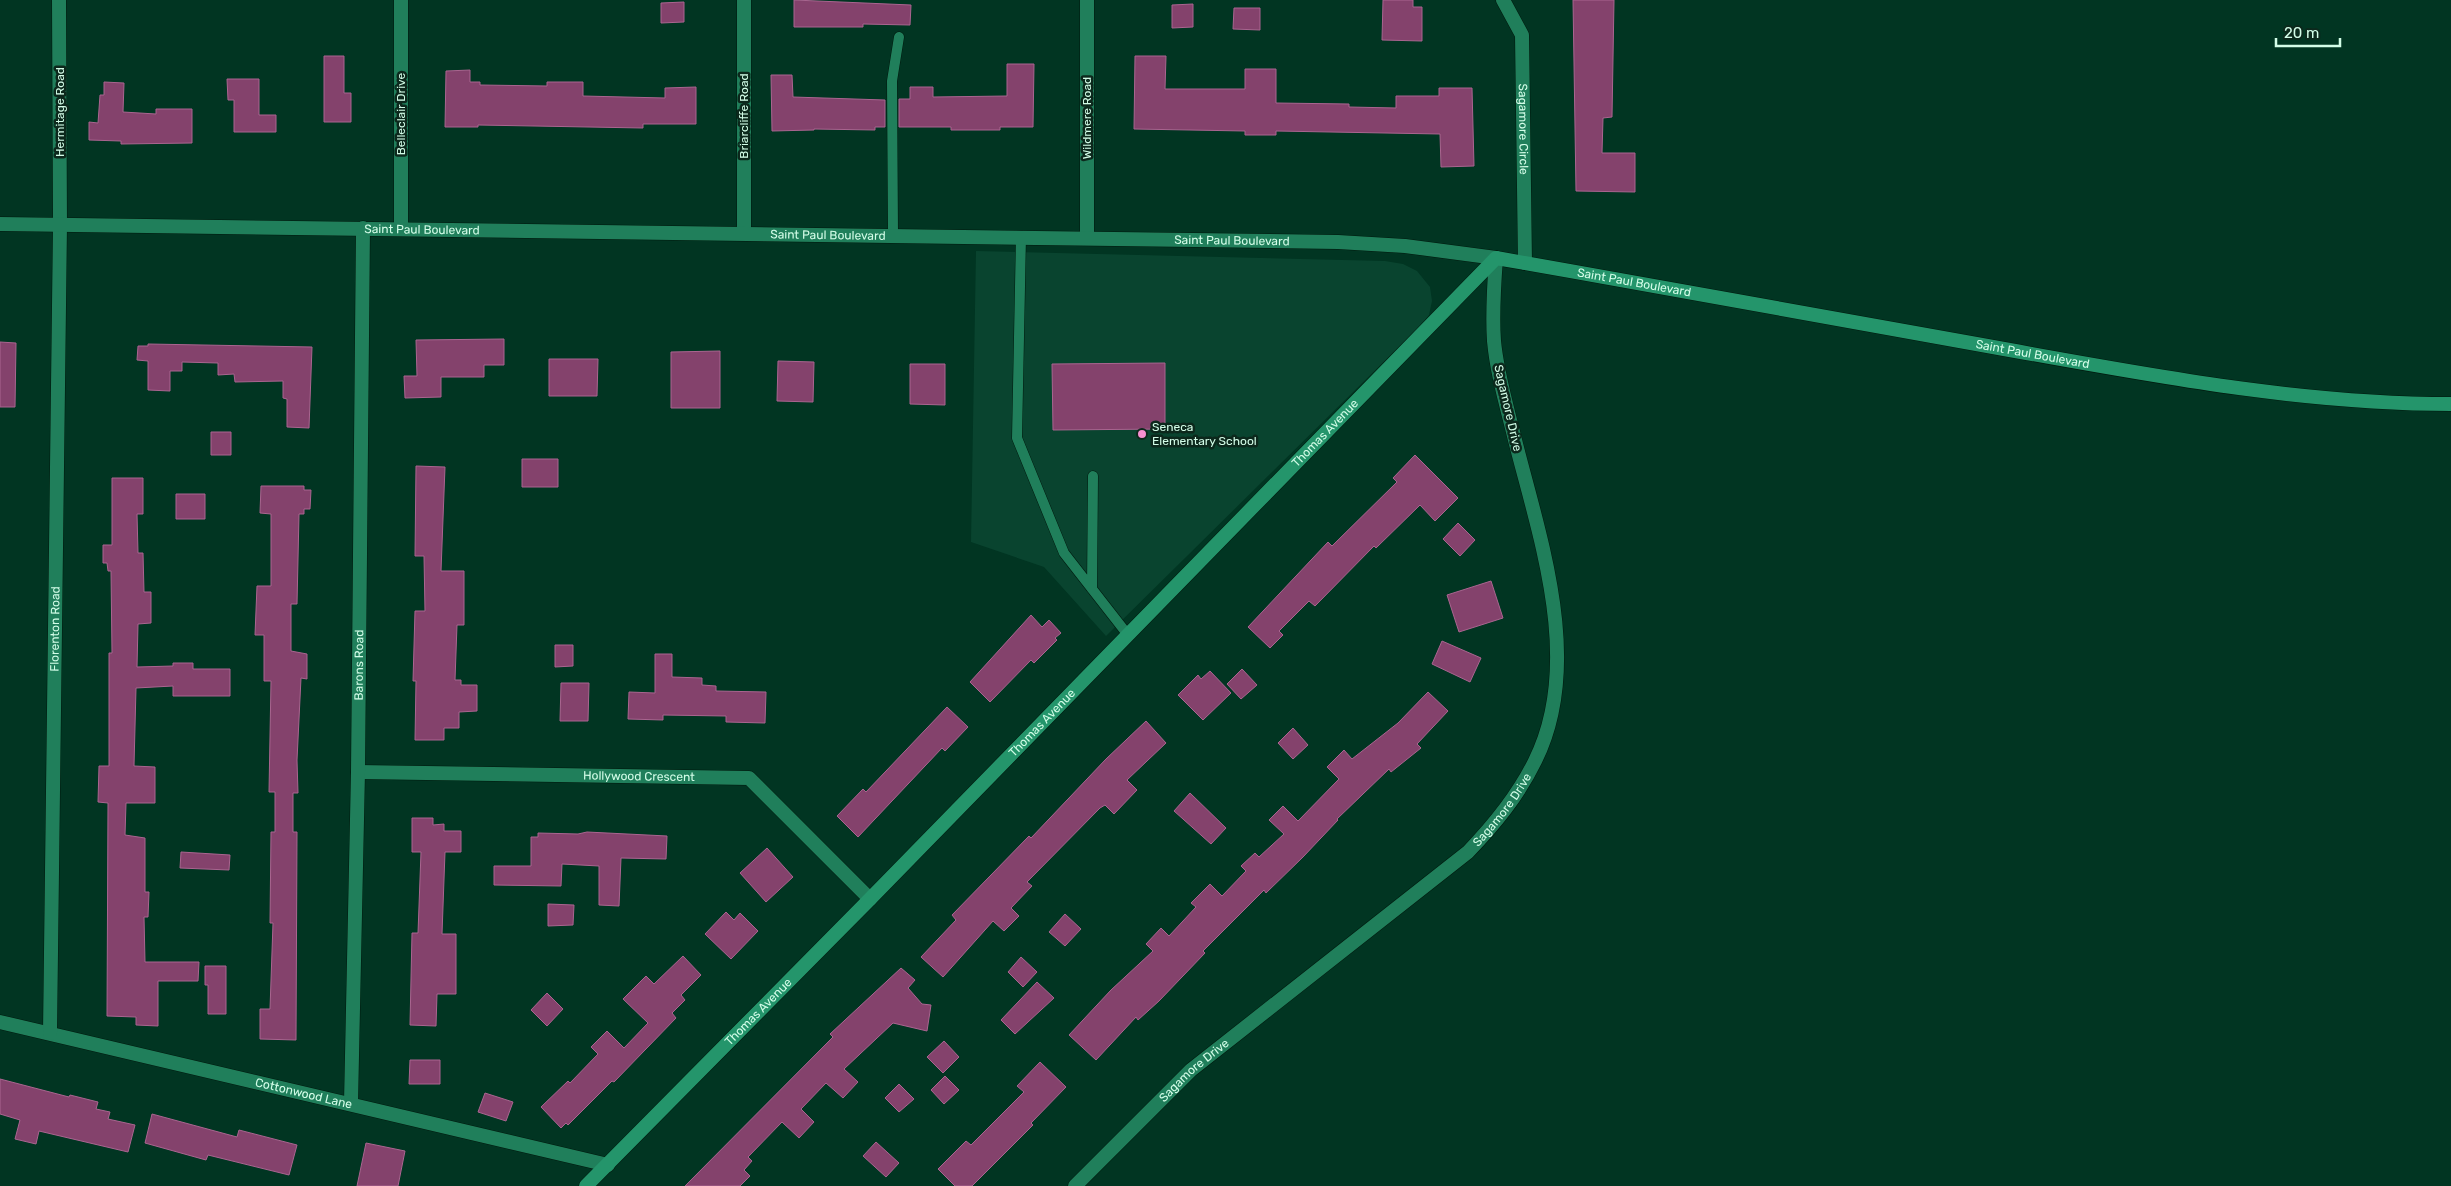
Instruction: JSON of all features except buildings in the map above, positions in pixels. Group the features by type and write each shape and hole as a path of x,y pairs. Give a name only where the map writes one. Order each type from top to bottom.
{"main road":[{"name":"Saint Paul Boulevard","path":"1496,258 2053,358 2271,392 2349,400 2451,404"},
{"name":"Thomas Avenue","path":"586,1186 870,899 1496,258"}],"street":[{"name":"Hermitage Road","path":"59,0 60,225"},
{"name":"Belleclair Drive","path":"401,0 401,229"},
{"name":"Briarcliffe Road","path":"744,0 744,233"},
{"name":"Wildmere Road","path":"1087,0 1087,237"},
{"name":"Sagamore Circle","path":"1503,0 1522,35 1525,263"},
{"name":"Saint Paul Boulevard","path":"0,224 893,234 1338,242 1405,246 1496,258"},
{"name":"Florenton Road","path":"50,1033 60,225"},
{"name":"Barons Road","path":"351,1103 358,772 363,228"},
{"name":"Sagamore Drive","path":"1075,1186 1191,1070 1468,852 1494,826 1516,796 1536,760 1550,718 1555,682 1554,612 1548,570 1499,375 1493,308 1496,258"},
{"name":"Hollywood Crescent","path":"358,772 749,778 870,899"},
{"name":"Cottonwood Lane","path":"0,1022 608,1164"}],"lane":[{"path":"893,234 892,81 899,37"},
{"path":"1021,236 1017,438 1064,553 1128,635"},
{"path":"1092,589 1093,476"}],"shaded area":[{"name":"Seneca Elementary School","path":"976,251 1385,261 1403,264 1417,271 1430,287 1432,301 1429,315 1420,326 1106,636 1044,567 971,542"}],"place":[{"name":"Seneca Elementary School","path":"1142,434"}]}
